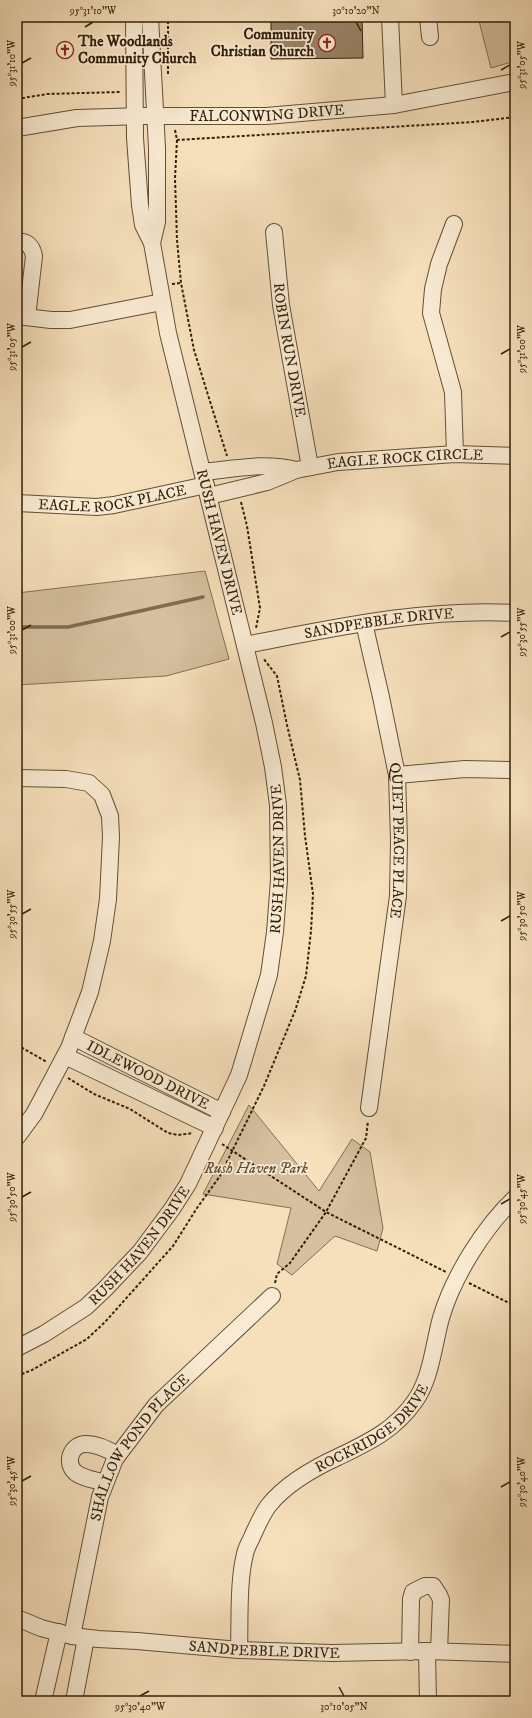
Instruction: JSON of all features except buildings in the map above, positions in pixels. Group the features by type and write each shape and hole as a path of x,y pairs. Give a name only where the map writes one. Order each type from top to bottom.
{"street":[{"name":"RUSH HAVEN DRIVE","path":"17,1348 44,1334 86,1307 121,1274 143,1247 188,1184 239,1075 269,975 275,932 279,880 278,805 274,767 264,723 251,644 206,484 178,375 162,302 152,243 143,225 140,204 135,116 134,17"},
{"name":"RUSH HAVEN DRIVE","path":"150,17 157,148 157,222 152,243"},
{"path":"390,17 394,105"},
{"path":"428,17 430,37"},
{"name":"FALCONWING DRIVE","path":"17,128 77,118 135,116 266,116 394,105 515,82"},
{"path":"454,224 434,283 431,313 453,392 455,454"},
{"name":"ROBIN RUN DRIVE","path":"274,232 281,305 303,468"},
{"path":"17,242 28,243 34,256 22,317 70,320 162,302"},
{"name":"EAGLE ROCK CIRCLE","path":"206,484 231,469 266,465 303,468 359,460 455,454 515,456"},
{"name":"EAGLE ROCK CIRCLE","path":"206,484 237,489 276,479 303,468"},
{"name":"EAGLE ROCK PLACE","path":"17,503 97,507 114,505 206,484"},
{"name":"SANDPEBBLE DRIVE","path":"251,644 364,623 429,614 492,612 515,613"},
{"name":"QUIET PEACE PLACE","path":"364,623 397,775 399,840 398,896 369,1108"},
{"path":"397,775 465,769 515,770"},
{"path":"17,778 66,779 89,783 102,795 110,816 111,866 102,941 90,992 62,1063 34,1114 17,1137"},
{"name":"IDLEWOOD DRIVE","path":"73,1037 222,1112"},
{"name":"IDLEWOOD DRIVE","path":"62,1063 213,1133"},
{"name":"ROCKRIDGE DRIVE","path":"239,1650 241,1589 245,1553 256,1528 270,1505 290,1486 323,1464 378,1437 399,1421 416,1400 427,1376 442,1316 458,1278 479,1241 503,1209 515,1198"},
{"name":"SHALLOW POND PLACE","path":"73,1635 100,1497 118,1455 156,1405 272,1296"},
{"path":"105,1483 81,1476 74,1472 70,1461 70,1453 75,1448 84,1444 102,1447 118,1455"},
{"path":"410,1652 410,1599 413,1592 425,1586 433,1586 439,1594 441,1600 433,1651 428,1701"},
{"name":"SANDPEBBLE DRIVE","path":"17,1618 41,1628 73,1635 239,1650 332,1654 433,1651 515,1654"},
{"path":"43,1701 73,1635"},
{"path":"73,1635 74,1701"}],"path":[{"path":"168,17 168,80"},
{"path":"177,140 175,178 176,240 181,283 194,350 231,469"},
{"path":"17,1376 32,1370 87,1339 105,1322 173,1246 197,1208 220,1176 264,1086 295,1011 306,976 311,931 312,894 300,780 277,676 251,644 260,608 247,526 237,489"},
{"path":"17,1045 62,1063 71,1081 94,1094 130,1109 168,1133 178,1135 194,1133 201,1130 213,1133 232,1151 326,1212 515,1306"},
{"path":"272,1296 277,1274 290,1263 326,1212 366,1138 369,1108"}],"green space":[{"path":"478,17 515,17 515,61 491,68"},
{"path":"205,571 229,659 166,676 17,685 17,593"},
{"name":"Rush Haven Park","path":"249,1105 319,1191 352,1139 370,1152 383,1228 377,1251 335,1236 292,1275 277,1264 291,1208 203,1194"}],"waterway":[{"path":"17,627 68,627 203,597"}],"place":[{"name":"Community Christian Church","path":"327,43"},
{"name":"The Woodlands Community Church","path":"65,50"}]}
